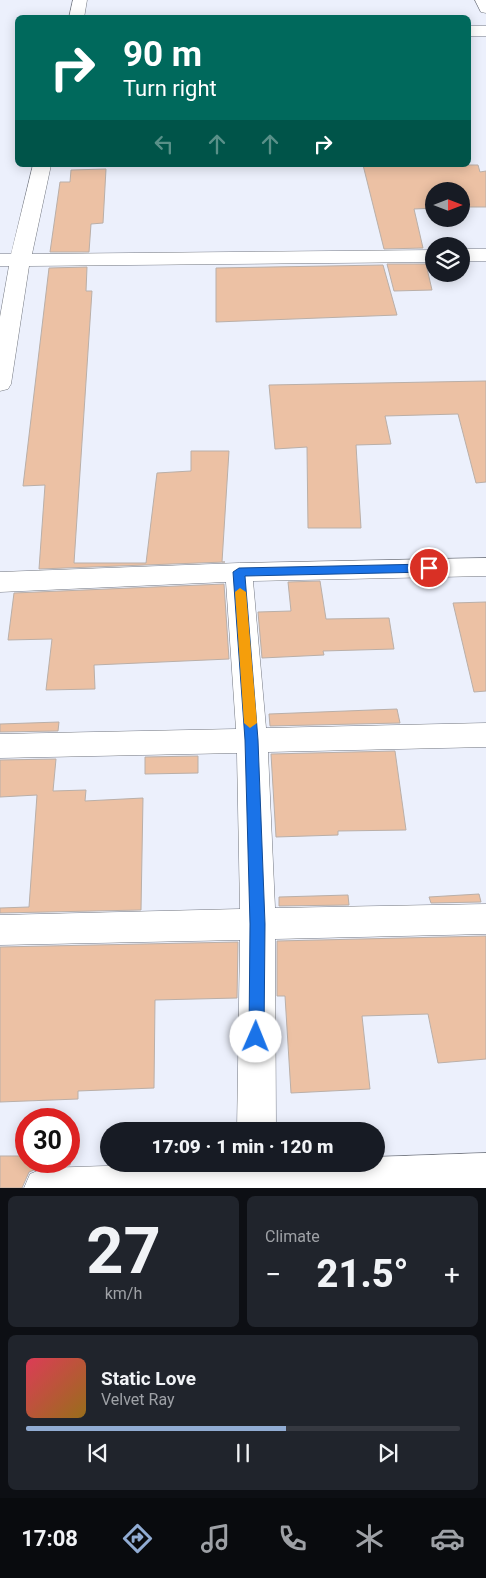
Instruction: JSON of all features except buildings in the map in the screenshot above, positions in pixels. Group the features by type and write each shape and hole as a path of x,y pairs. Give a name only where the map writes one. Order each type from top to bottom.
{"street":[{"path":"77,15 80,0"},
{"path":"482,0 486,9"},
{"path":"471,31 486,31"},
{"path":"0,384 10,260 41,167"},
{"path":"470,255 486,255"},
{"path":"10,260 425,256"},
{"path":"0,582 239,572 486,567"},
{"path":"239,572 252,740 258,924 256,1122"},
{"path":"0,746 486,734"},
{"path":"0,930 486,919"},
{"path":"44,1188 255,1177 486,1173"}],"slow traffic":[{"path":"240,592 250,723"}],"route":[{"path":"256,1037 258,924 252,740 239,572 429,568"}]}
